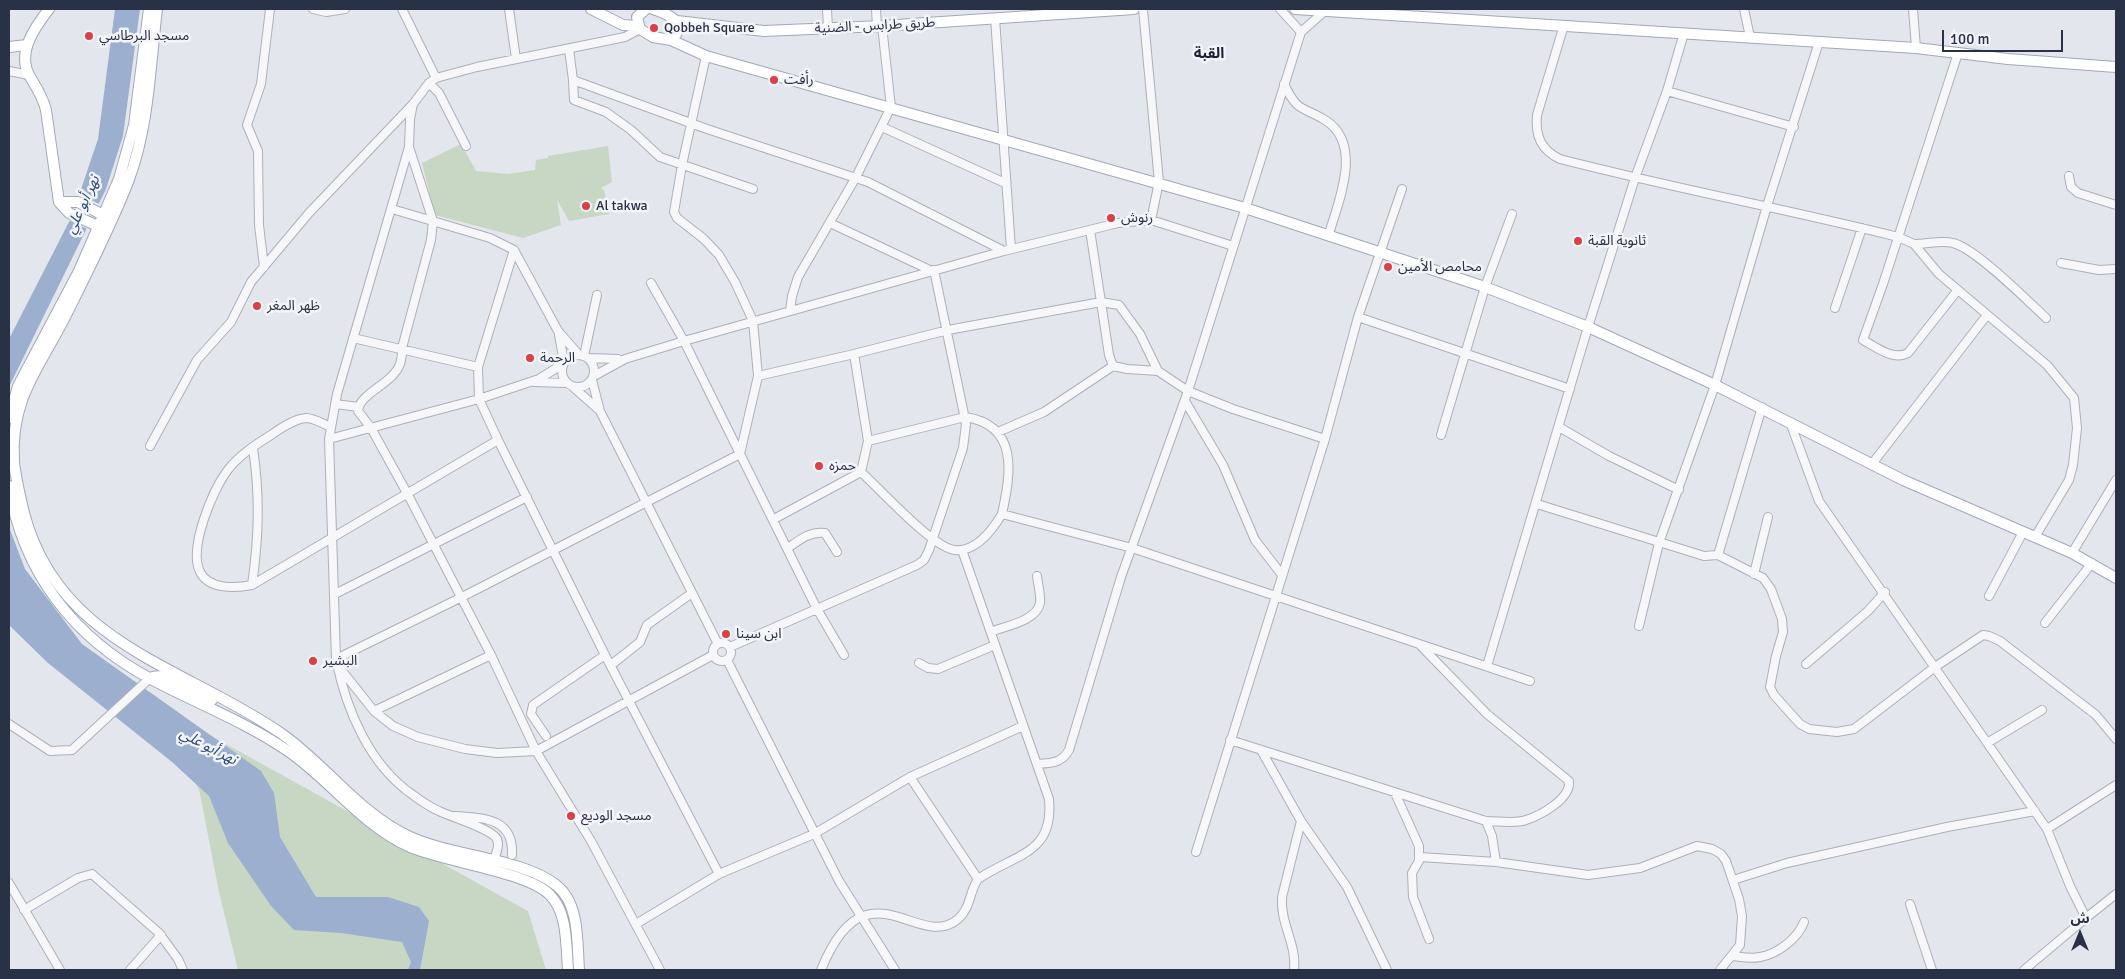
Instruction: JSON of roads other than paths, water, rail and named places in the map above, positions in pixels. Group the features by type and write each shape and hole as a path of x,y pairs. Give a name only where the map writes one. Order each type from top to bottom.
{"main road":[{"path":"9,418 18,386 51,327 96,225 120,179 133,133 149,9"},
{"path":"158,9 146,111 134,163 107,229 51,345 26,387 17,412 14,440 16,483 32,540 49,573 68,598 86,617 126,646 259,719 294,743 370,812 391,827 441,848 539,875 556,884 564,893 574,915 579,970"},
{"path":"592,9 623,25 639,27 653,37 671,40 706,56 890,107 1002,141 1160,182 1329,234 1485,288 1588,327 1762,407 1872,464 2072,553 2116,578"},
{"path":"639,27 637,17 646,9"},
{"path":"653,9 675,18 677,21 676,34 671,40"},
{"name":"طريق طرابس - الضنية","path":"677,21 764,31 879,26 1134,9"},
{"path":"1295,9 1916,48 2116,67"},
{"path":"46,10 27,45 26,66 42,97 46,110 59,202 69,213 96,225"},
{"path":"9,46 27,45"},
{"path":"59,202 73,201 102,214"},
{"path":"9,486 23,543 39,578 59,604 98,645 147,681 287,750 322,778 378,829 436,856 507,872 542,889 550,895 559,908 568,970"},
{"path":"147,681 159,676 169,678 235,711 259,719"}],"street":[{"path":"264,267 259,225 258,151 247,125 261,84 270,9"},
{"path":"313,9 326,12 345,9"},
{"path":"402,9 436,78"},
{"path":"509,9 516,59"},
{"path":"827,9 828,29"},
{"path":"790,311 798,277 856,178 890,107 876,9"},
{"path":"1142,9 1160,182 1150,220"},
{"path":"1280,9 1301,32"},
{"path":"1744,9 1750,37"},
{"path":"1913,9 1916,48"},
{"path":"1036,764 1057,762 1065,758 1069,750 1101,640 1185,401 1301,32 1326,10"},
{"path":"994,18 1008,250"},
{"path":"1564,25 1537,115 1536,129 1539,142 1549,154 1560,159 1636,178 1898,237 1914,244 1939,274 2047,365 2074,398 2077,428 2074,465 2069,480 2035,537"},
{"path":"150,446 197,360 231,322 251,282 309,213 413,104 429,83 436,78 516,59 625,38 639,27"},
{"path":"1487,666 1588,327 1636,178 1667,91 1684,33"},
{"path":"1639,626 1659,543 1714,385 1767,206 1820,42"},
{"path":"569,49 574,100 606,112 631,130 660,157 753,189"},
{"path":"1957,290 1908,353 1901,356 1890,354 1863,340 1958,53"},
{"path":"337,662 740,454 758,376 753,321 735,282 718,255 675,214 675,197 706,56"},
{"path":"9,71 29,74"},
{"path":"573,80 691,123 856,178 1008,250"},
{"path":"429,83 439,93 466,146"},
{"path":"1284,84 1298,107 1326,120 1335,129 1344,148 1346,170 1329,234"},
{"path":"1667,91 1794,126"},
{"path":"413,104 410,119 409,147 334,404 329,438 337,662 345,694 358,726 386,770 395,781 414,796 448,815 490,833 495,837 498,845 493,861"},
{"path":"882,126 1005,183"},
{"path":"358,407 383,386 400,364 402,348 431,240 433,221 409,147"},
{"path":"2069,176 2071,188 2074,190 2116,205"},
{"path":"1196,852 1325,439 1358,317 1402,188"},
{"path":"392,209 490,238 514,250 558,331 594,366 593,378 600,411 718,644"},
{"path":"1441,435 1485,288 1512,214"},
{"path":"530,382 583,387 593,378 625,359 933,270 1118,223 1150,220 1234,246"},
{"path":"830,223 933,270"},
{"path":"1835,308 1862,228"},
{"path":"1090,230 1109,355 1114,366"},
{"path":"1914,244 1944,242 1959,246 1994,270 2046,318"},
{"path":"514,250 478,367 479,399 605,655 719,874"},
{"path":"2061,263 2099,270 2116,269"},
{"path":"730,647 917,565 924,560 929,550 966,434 965,416 948,330 933,270"},
{"path":"651,283 684,341 817,609 844,655"},
{"path":"584,356 597,295"},
{"path":"758,376 948,330 1101,302 1114,302 1123,309 1140,334 1158,371"},
{"path":"1872,464 1987,315"},
{"path":"1358,317 1570,389"},
{"path":"558,331 564,363 562,371 569,385 600,411"},
{"path":"353,338 478,367"},
{"path":"774,519 861,472 868,441 854,354"},
{"path":"329,438 479,399 530,382 571,357 625,359"},
{"path":"998,432 1044,412 1114,366 1127,369 1158,371 1188,391 1233,409 1325,439"},
{"path":"1185,401 1223,465 1255,540 1282,575"},
{"path":"334,404 358,407"},
{"path":"358,407 360,416 371,428 462,597 536,751 582,824 660,970"},
{"path":"1718,555 1762,407"},
{"path":"861,472 932,539 954,550 962,550 980,540 994,527 1002,514 1007,486 1008,455 998,432 991,424 965,416 868,441"},
{"path":"331,427 312,419 297,420 280,429 234,462 219,484 208,509 197,553 200,572 210,581 224,587 235,588 252,585 332,536 498,440"},
{"path":"1790,422 1820,501 2047,829 2070,886 2086,918"},
{"path":"1559,427 1609,456 1679,490"},
{"path":"252,585 259,511 259,486 253,448"},
{"path":"2072,553 2116,480"},
{"path":"335,594 527,497"},
{"path":"1536,504 1704,556 1718,555 1763,578 1771,589 1782,619 1783,632 1770,688 1800,724 1809,729 1837,732 1854,729 1934,667 1983,635 1990,636 2096,715 2116,739"},
{"path":"1002,514 1132,548 1530,681"},
{"path":"1754,574 1768,516"},
{"path":"788,548 803,538 817,532 825,533 837,552"},
{"path":"1989,596 2024,532"},
{"path":"821,970 834,943 860,917 875,913 887,914 905,917 924,926 948,925 958,920 967,909 973,887 978,879 1036,846 1045,836 1051,817 1049,799 962,550"},
{"path":"2045,623 2092,563"},
{"path":"991,632 1032,616 1038,609 1040,602 1037,576"},
{"path":"1806,664 1868,611 1884,592"},
{"path":"611,665 640,642 647,625 692,593"},
{"path":"1230,740 1486,821 1525,820 1566,795 1570,788 1569,781 1487,714 1417,642"},
{"path":"723,643 730,647 730,655 726,660 720,661 713,655 713,649 718,644 723,643"},
{"path":"919,663 928,668 938,669 995,645"},
{"path":"374,712 491,655"},
{"path":"546,736 531,714 533,705 605,655"},
{"path":"337,662 374,712 404,732 444,743 496,753 536,751 713,655"},
{"path":"726,660 814,834 860,917 895,970"},
{"path":"9,724 50,751 72,750 147,681"},
{"path":"1987,742 2042,710"},
{"path":"636,924 719,874 814,834 910,777 1024,726"},
{"path":"1262,750 1301,821 1347,887 1386,970"},
{"path":"910,777 978,879"},
{"path":"2047,829 2116,785"},
{"path":"1396,793 1418,846 1420,856 1412,873 1413,897 1429,939"},
{"path":"1733,880 1787,863 1947,827 2035,811"},
{"path":"448,815 480,819 502,826 510,833 513,843 512,855"},
{"path":"1294,970 1294,954 1281,910 1282,897 1301,821"},
{"path":"1486,821 1492,836 1496,862"},
{"path":"1420,856 1496,862 1588,875 1640,868 1690,848 1705,846 1721,854 1726,861 1739,899 1742,923 1740,945 1720,970"},
{"path":"24,910 83,875 92,874 161,935 178,959 183,970"},
{"path":"9,883 60,970"},
{"path":"2024,970 2116,894"},
{"path":"1910,904 1932,970"},
{"path":"1732,956 1751,958 1765,956 1798,935 1804,922"},
{"path":"130,970 161,935"}],"water":[{"name":"نهر أبو علي","path":"115,9 140,9 123,136 106,189 9,387 9,339 72,216 98,139"},
{"name":"نهر أبو علي","path":"9,527 25,569 82,644 261,771 274,793 280,837 316,897 388,897 419,907 429,921 420,970 408,970 411,962 402,942 341,933 294,930 271,906 228,843 209,796 172,762 48,663 9,625"}],"place":[{"name":"Qobbeh Square","path":"654,28"},
{"name":"مسجد البرطاسي","path":"89,36"},
{"name":"رأفت","path":"774,80"},
{"name":"Al takwa","path":"586,206"},
{"name":"رنوش","path":"1111,218"},
{"name":"ثانوية القبة","path":"1578,241"},
{"name":"محامص الأمين","path":"1388,267"},
{"name":"ظهر المغر","path":"257,306"},
{"name":"الرحمة","path":"530,358"},
{"name":"حمزه","path":"819,466"},
{"name":"ابن سينا","path":"726,634"},
{"name":"البشير","path":"313,661"},
{"name":"مسجد الوديع","path":"571,816"}],"district":[{"name":"القبة","path":"1209,54"}]}
